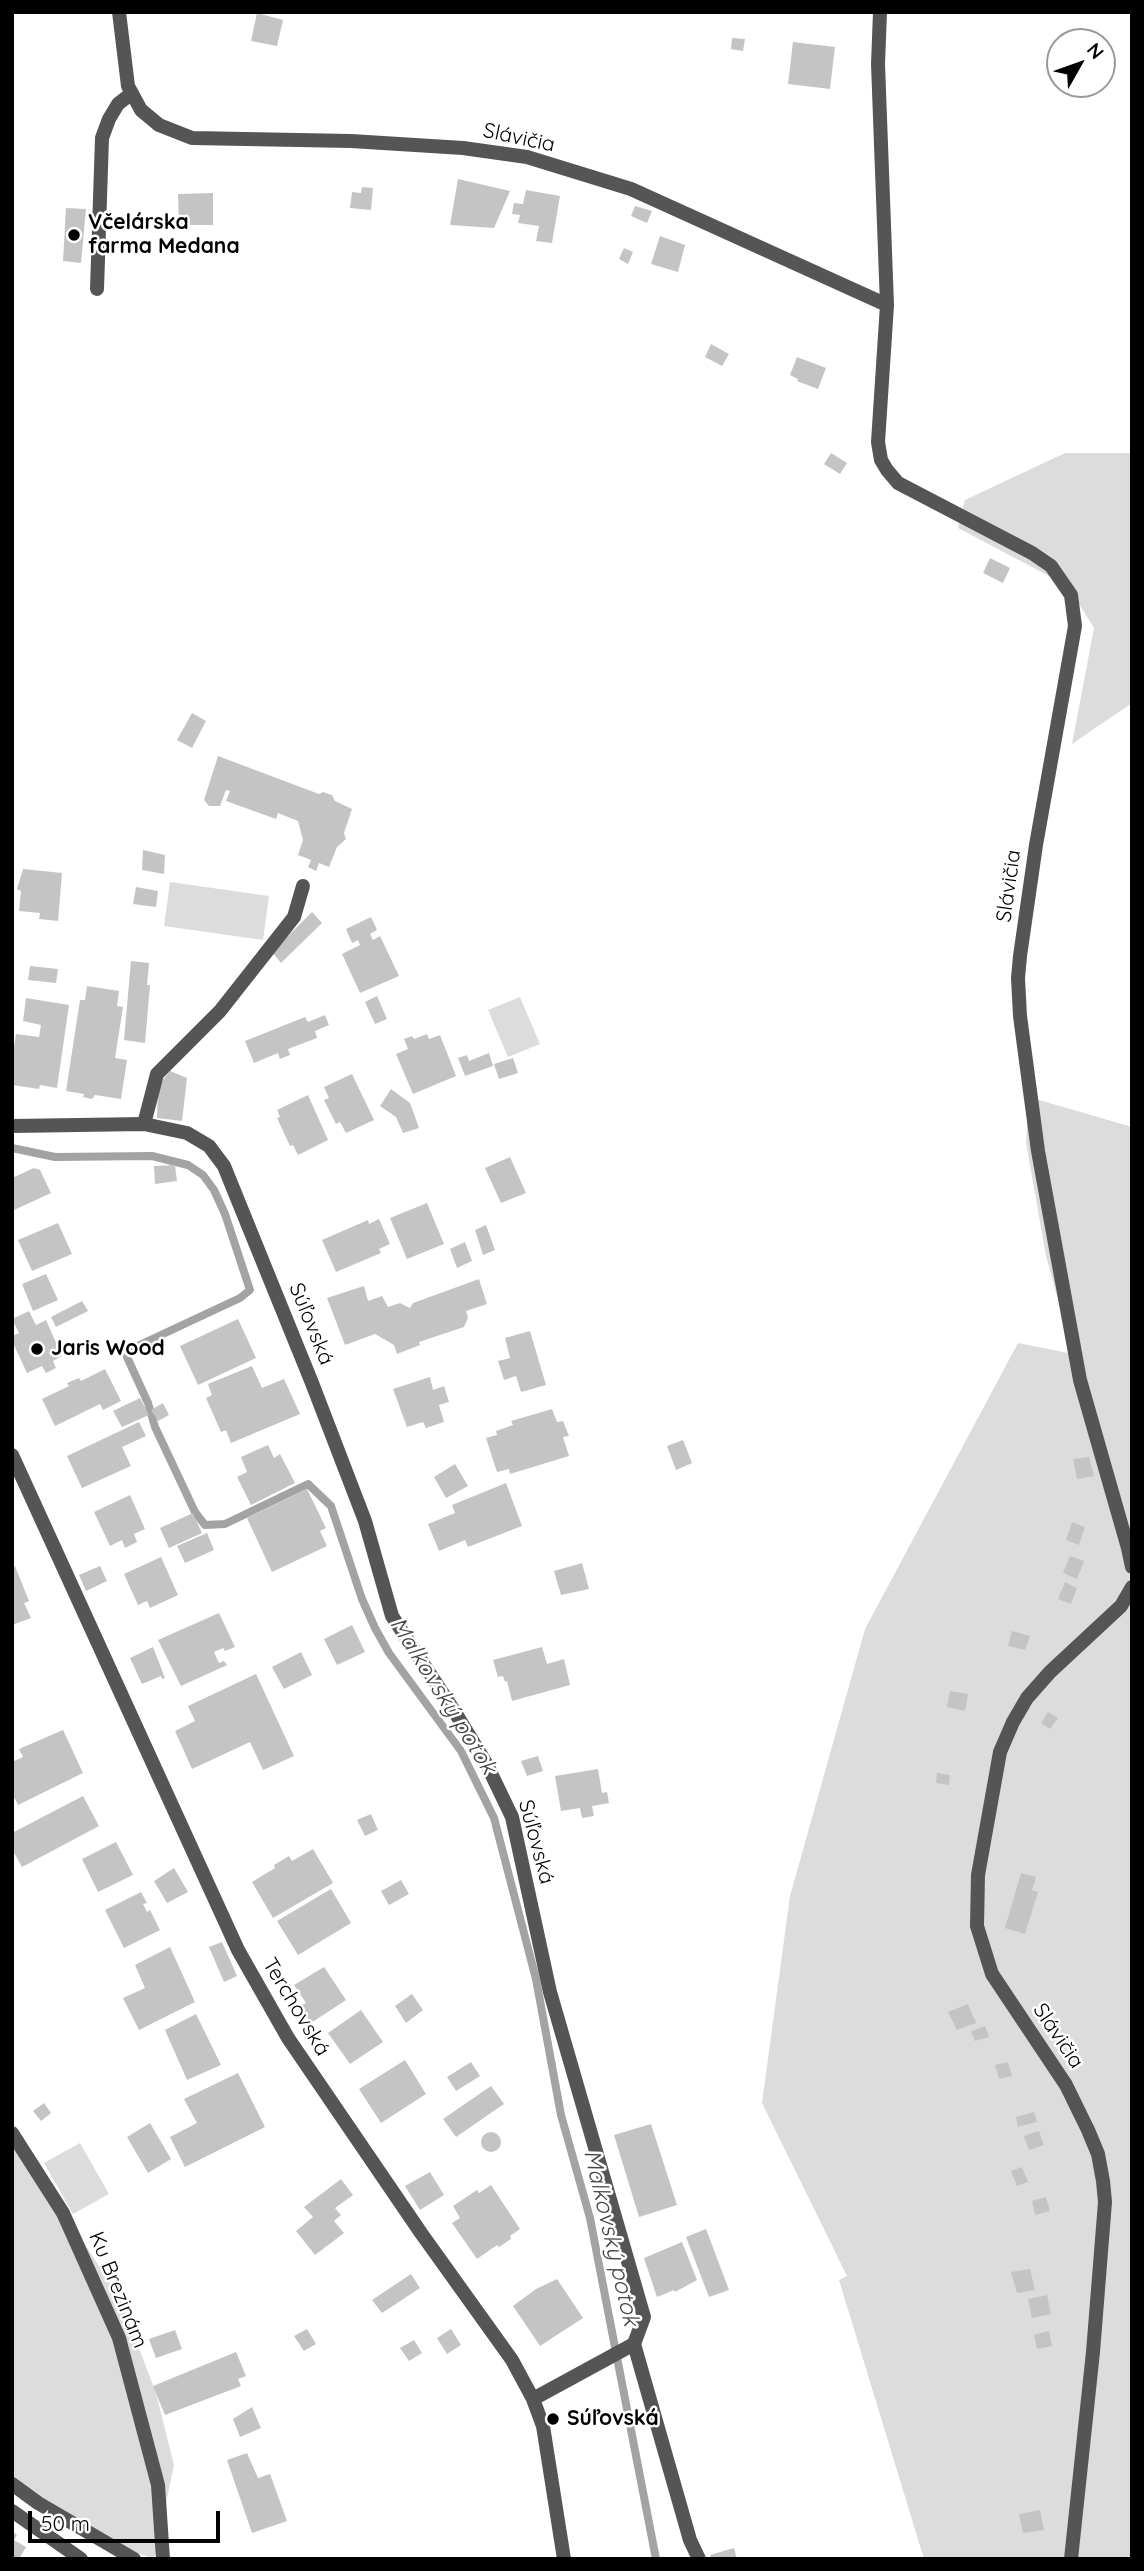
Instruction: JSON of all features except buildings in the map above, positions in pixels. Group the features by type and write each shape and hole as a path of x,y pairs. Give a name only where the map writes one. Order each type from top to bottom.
{"street":[{"name":"Slávičia","path":"119,12 128,86 141,110 159,125 192,138 351,141 463,148 527,157 631,188 887,305"},
{"name":"Slávičia","path":"880,12 878,64 887,305 878,442 881,460 898,483 1032,553 1051,566 1071,595 1075,625 1036,845 1022,944 1018,978 1020,1016 1038,1151 1080,1380 1132,1567"},
{"path":"97,289 102,138 109,118 118,104 132,93"},
{"path":"144,1124 157,1074 220,1012 294,917 303,886"},
{"name":"Súľovská","path":"12,1126 144,1124 187,1133 209,1146 224,1166 365,1521 392,1616 487,1765 512,1817 550,1992 645,2317 634,2344"},
{"name":"Terchovská","path":"12,1455 237,1950 288,2038 421,2233 512,2360 533,2399 543,2426 564,2559"},
{"name":"Slávičia","path":"1071,2559 1093,2352 1105,2202 1103,2181 1098,2154 1066,2085 992,1974 977,1926 978,1875 986,1817 1000,1752 1013,1722 1027,1698 1050,1672 1121,1606 1132,1587"},
{"name":"Ku Brezinám","path":"12,2133 63,2213 119,2338 158,2485 163,2559"},
{"path":"533,2399 634,2344 690,2540 699,2559"},
{"path":"12,2484 38,2503 134,2559"},
{"path":"12,2511 81,2559"}],"shaded area":[{"path":"1065,453 1132,453 1132,703 1072,744 1094,628 1068,586 958,528 965,500"},
{"path":"170,882 269,896 263,940 164,926"},
{"path":"520,997 540,1044 508,1057 488,1010"},
{"path":"1029,1097 1132,1127 1132,2559 924,2559 839,2280 847,2276 762,2103 790,1896 865,1629 1018,1343 1073,1354 1046,1256 1026,1143"},
{"path":"12,2129 121,2301 156,2393 174,2465 154,2559 84,2533 12,2485"},
{"path":"80,2143 109,2194 73,2214 44,2163"}],"waterway":[{"name":"Malkovský potok","path":"12,1148 55,1157 152,1156 188,1165 203,1175 214,1190 225,1214 250,1290 240,1298 131,1349 127,1357 148,1403 155,1427 195,1512 205,1525 225,1524 308,1484 331,1506 362,1599 375,1628 389,1653 461,1751 494,1818 536,1979 561,2115 590,2218 656,2559"}],"place":[{"name":"Včelárska farma Medana","path":"74,235"},
{"name":"Jaris Wood","path":"37,1349"},
{"name":"Súľovská","path":"553,2419"}]}
